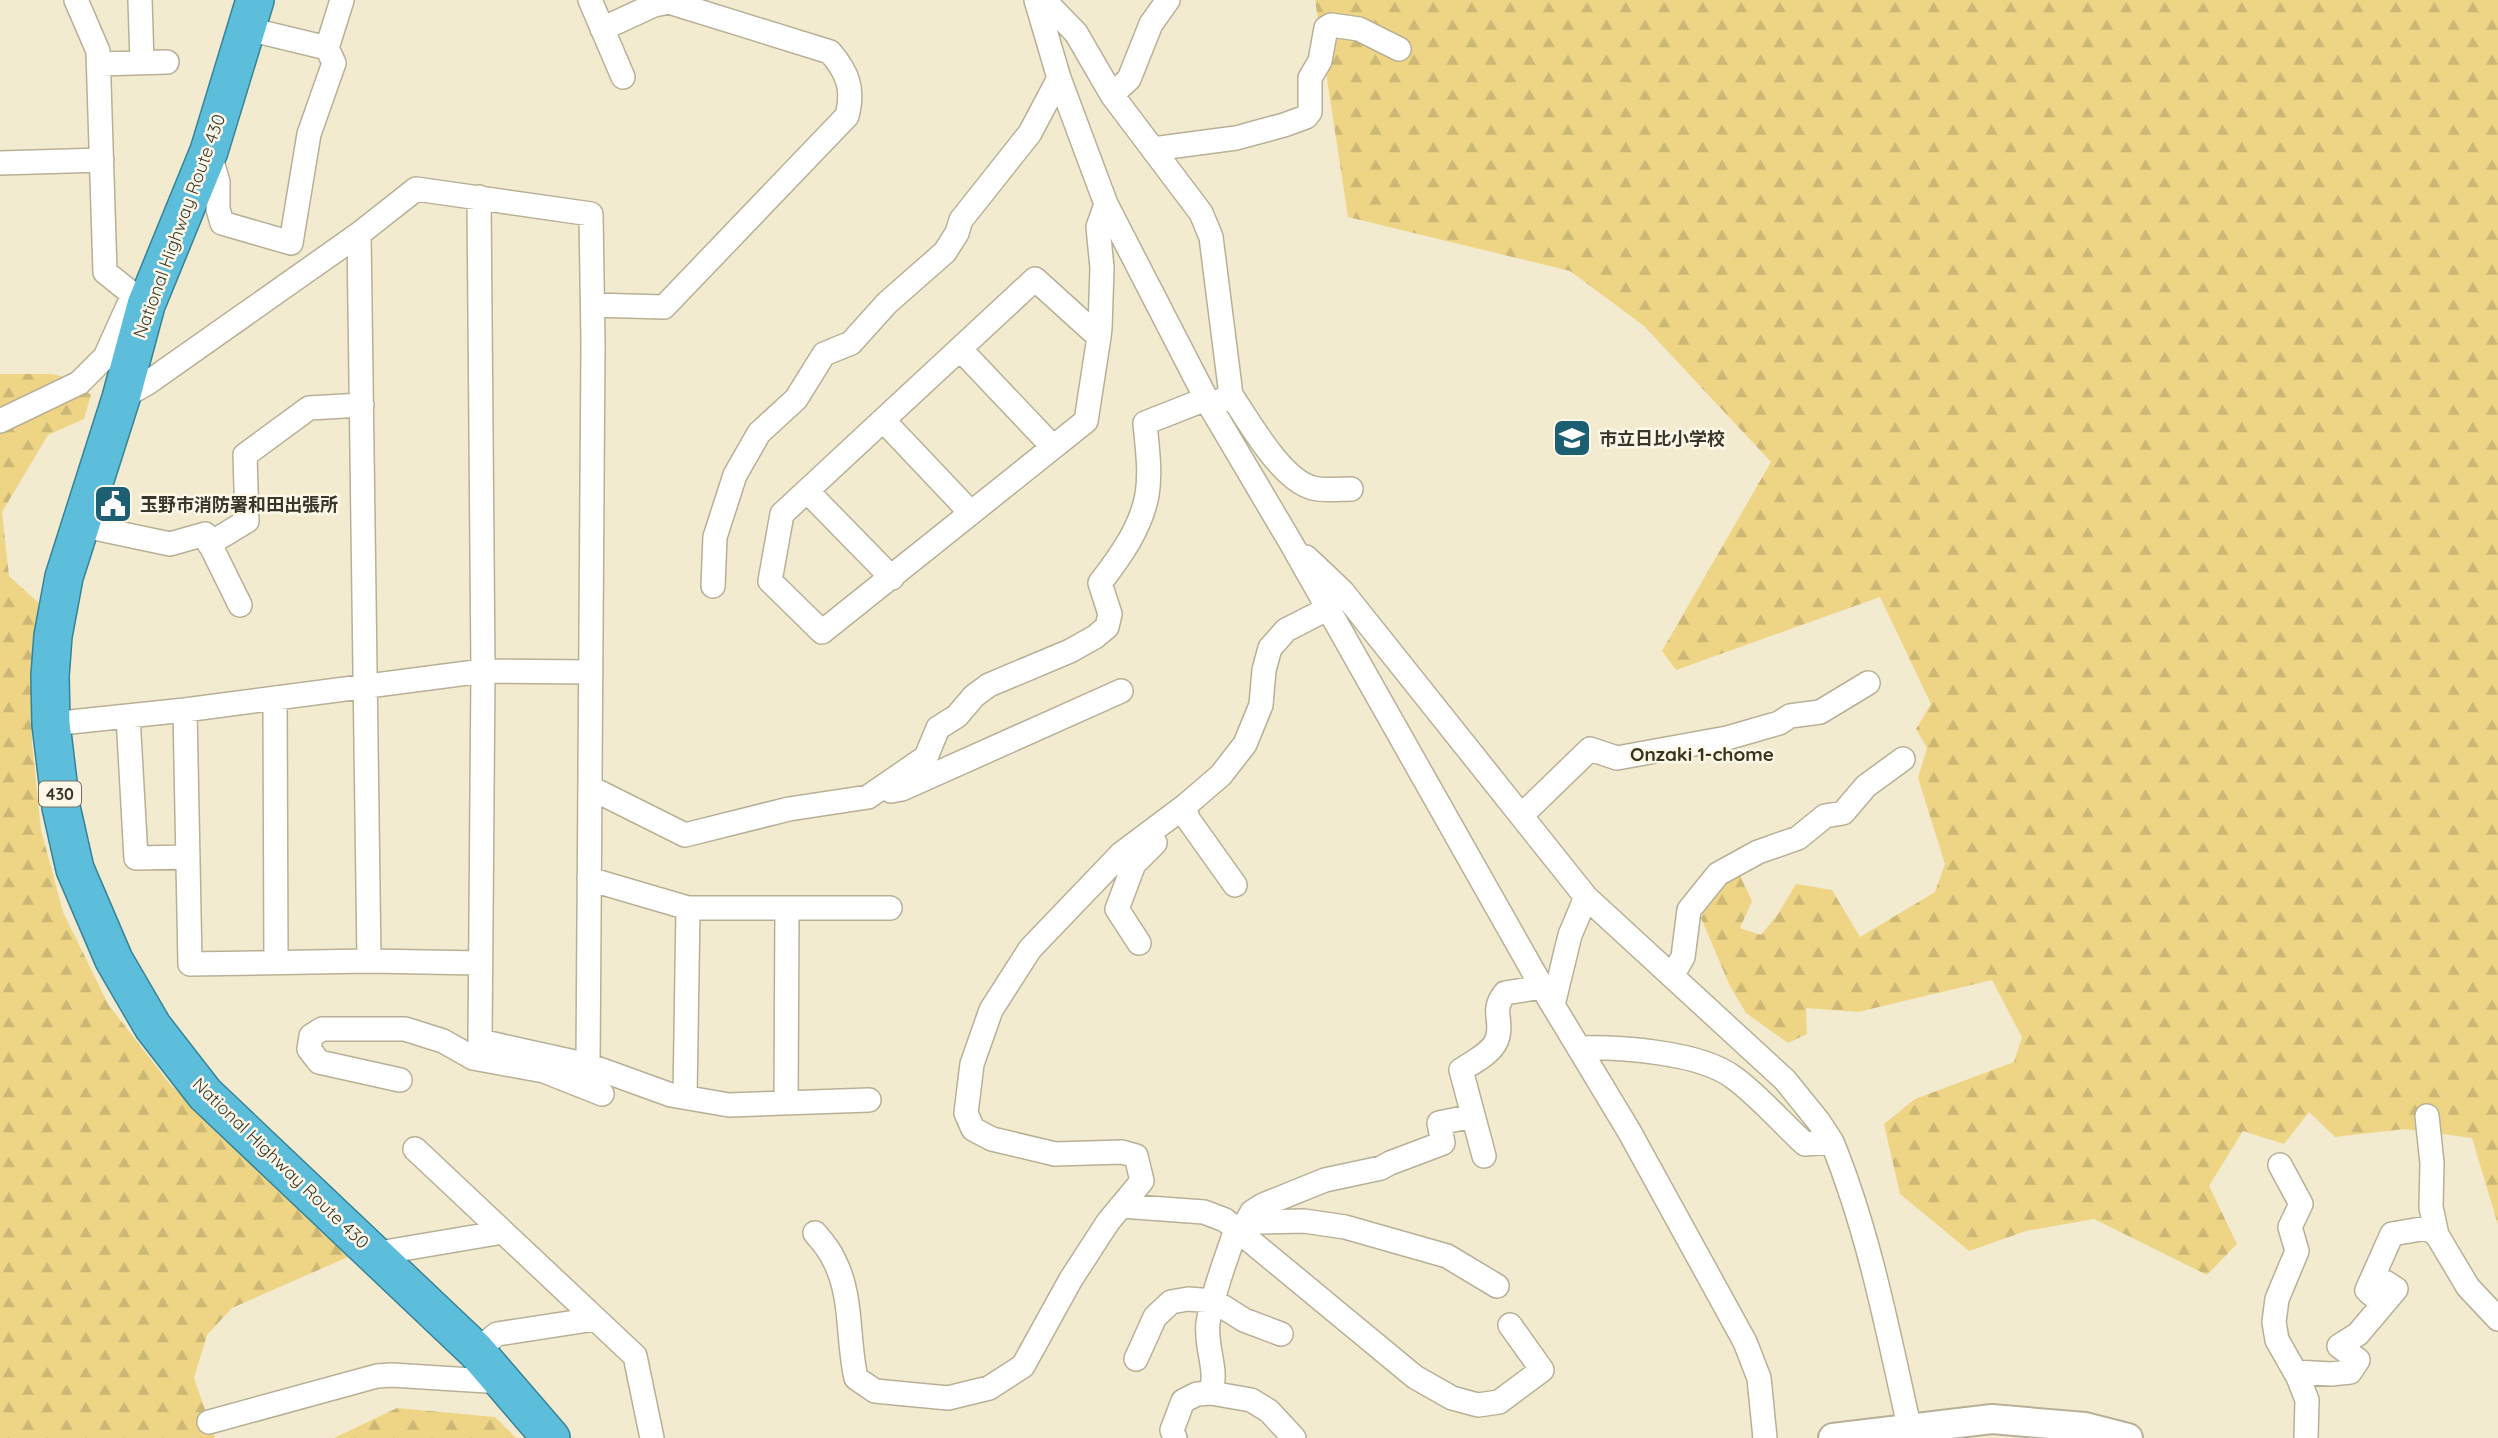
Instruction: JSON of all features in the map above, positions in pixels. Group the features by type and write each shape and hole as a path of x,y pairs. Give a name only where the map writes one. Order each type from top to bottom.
{"highway":[{"name":"National Highway Route 430","path":"255,11 209,151 140,300 121,398 64,577 53,636 50,676 51,724 61,807 75,869 114,960 153,1027 205,1094 476,1352 551,1438"}],"street":[{"path":"0,421 79,383 105,357 140,300 105,272 98,51 76,0"},
{"path":"140,0 142,62"},
{"path":"327,48 342,0"},
{"path":"590,0 623,77"},
{"path":"1035,0 1059,78 1106,204 1208,402 1548,996 1629,1131 1745,1342 1759,1378 1765,1438"},
{"path":"1044,0 1076,33 1112,95 1201,213 1211,237 1231,395 1278,461 1295,480 1313,488 1351,489"},
{"path":"1112,95 1129,79 1151,24 1168,0"},
{"path":"593,305 664,307 847,116 851,99 842,65 830,52 687,4 669,2 654,5 602,29"},
{"path":"209,151 218,182 218,209 222,223 290,243 309,134 334,63 327,48 255,11"},
{"path":"1153,149 1236,138 1306,117 1310,111 1310,78 1320,61 1326,29 1331,25 1359,29 1399,49"},
{"path":"99,64 167,62"},
{"path":"713,586 715,537 735,475 759,433 796,399 824,354 851,343 887,303 945,252 957,233 961,220 1030,133 1059,78"},
{"path":"0,163 102,160"},
{"path":"121,398 146,384 359,234 416,189 591,214 593,305 589,1065"},
{"path":"476,1049 480,962 483,671 479,197"},
{"path":"1099,337 1035,279 782,514 770,580 822,632 1086,421 1099,337 1101,268 1098,227 1106,204"},
{"path":"359,234 369,961"},
{"path":"960,349 1053,447"},
{"path":"868,797 926,757 938,728 957,716 974,696 989,685 1070,651 1107,627 1110,614 1100,583 1123,554 1144,509 1148,492 1145,423 1231,395"},
{"path":"209,544 247,521 244,455 309,408 362,405"},
{"path":"883,420 971,513"},
{"path":"807,491 892,578"},
{"path":"80,525 170,544 205,534 240,606"},
{"path":"1291,543 1342,591 1586,897 1785,1080 1819,1122 1832,1142 1849,1183 1869,1248 1898,1433"},
{"path":"1139,943 1117,909 1134,864 1186,813 1245,744 1261,705 1264,670 1270,648 1286,630 1327,608"},
{"path":"51,724 185,710 483,671 591,673"},
{"path":"1522,815 1590,748 1616,758 1727,738 1779,723 1790,716 1820,712 1868,682"},
{"path":"591,788 685,835 789,809 902,789 1121,691"},
{"path":"275,698 276,962"},
{"path":"185,710 190,964 480,962"},
{"path":"128,716 136,858 188,857"},
{"path":"1672,976 1684,957 1689,910 1718,874 1758,852 1798,838 1825,816 1843,813 1866,786 1903,759"},
{"path":"1186,813 1236,886"},
{"path":"815,1233 834,1258 842,1278 856,1378 875,1391 948,1398 989,1388 1023,1366 1071,1279 1121,1206 1142,1181 1136,1156 1122,1152 1055,1154 992,1139 973,1129 966,1113 972,1064 991,1010 1030,949 1121,854 1186,813"},
{"path":"589,878 688,908 890,908"},
{"path":"1548,996 1586,897"},
{"path":"685,1097 688,908"},
{"path":"786,1103 787,908"},
{"path":"1484,1156 1461,1070 1488,1053 1499,1038 1496,1004 1504,993 1548,996"},
{"path":"400,1080 319,1062 309,1049 311,1036 322,1029 405,1029 544,1071 602,1094"},
{"path":"1579,1048 1615,1047 1696,1060 1732,1076 1805,1144 1832,1142"},
{"path":"476,1049 589,1065 671,1095 729,1105 869,1100"},
{"path":"1211,1393 1214,1381 1208,1333 1214,1301 1240,1227 1252,1212 1325,1180 1381,1168 1443,1143 1440,1123 1473,1116"},
{"path":"2427,1116 2432,1163 2431,1207 2437,1235 2468,1287 2498,1319"},
{"path":"415,1149 635,1356 652,1438"},
{"path":"2280,1165 2301,1204 2290,1227 2297,1251 2277,1299 2274,1322 2277,1340 2295,1371 2307,1400 2305,1438"},
{"path":"1121,1206 1204,1212 1240,1227 1415,1377 1452,1398 1478,1405 1499,1402 1542,1370 1510,1325"},
{"path":"1240,1227 1256,1222 1304,1221 1345,1227 1447,1256 1497,1286"},
{"path":"2295,1371 2331,1374 2350,1372 2358,1360 2339,1346 2358,1334 2396,1289 2387,1283 2371,1294 2367,1290 2392,1234 2427,1228 2437,1235"},
{"path":"373,1254 503,1232"},
{"path":"1136,1359 1155,1317 1171,1302 1188,1299 1214,1301 1244,1320 1281,1334"},
{"path":"476,1352 497,1334 595,1319"},
{"path":"209,1422 377,1376 503,1382"},
{"path":"1175,1438 1172,1430 1183,1401 1196,1394 1211,1393 1251,1400 1269,1411 1294,1438"},
{"path":"1833,1438 1898,1433 1992,1419 2085,1427 2128,1438"}],"green space":[{"path":"1315,0 2498,0 2498,1225 2472,1138 2405,1129 2335,1137 2309,1112 2284,1144 2243,1131 2209,1186 2237,1244 2207,1275 2094,1219 2026,1231 1969,1251 1900,1194 1884,1124 1915,1099 2014,1062 2022,1037 1992,980 1858,1012 1806,1008 1807,1034 1788,1043 1746,1013 1730,986 1701,918 1718,888 1740,876 1752,901 1740,928 1761,935 1778,914 1796,884 1832,890 1860,937 1935,892 1945,864 1918,778 1927,748 1916,729 1931,704 1880,597 1676,670 1662,651 1771,462 1644,326 1570,271 1348,217"},
{"path":"0,374 52,374 72,379 91,395 84,419 48,435 2,512 9,576 42,606 32,742 41,830 63,912 108,1004 169,1083 348,1257 232,1308 207,1335 194,1378 215,1438 0,1438"},
{"path":"397,1408 495,1417 516,1438 334,1438"}],"place":[{"name":"市立日比小学校","path":"1572,438"},
{"name":"玉野市消防署和田出張所","path":"113,504"}],"district":[{"name":"Onzaki 1-chome","path":"1702,754"}]}
